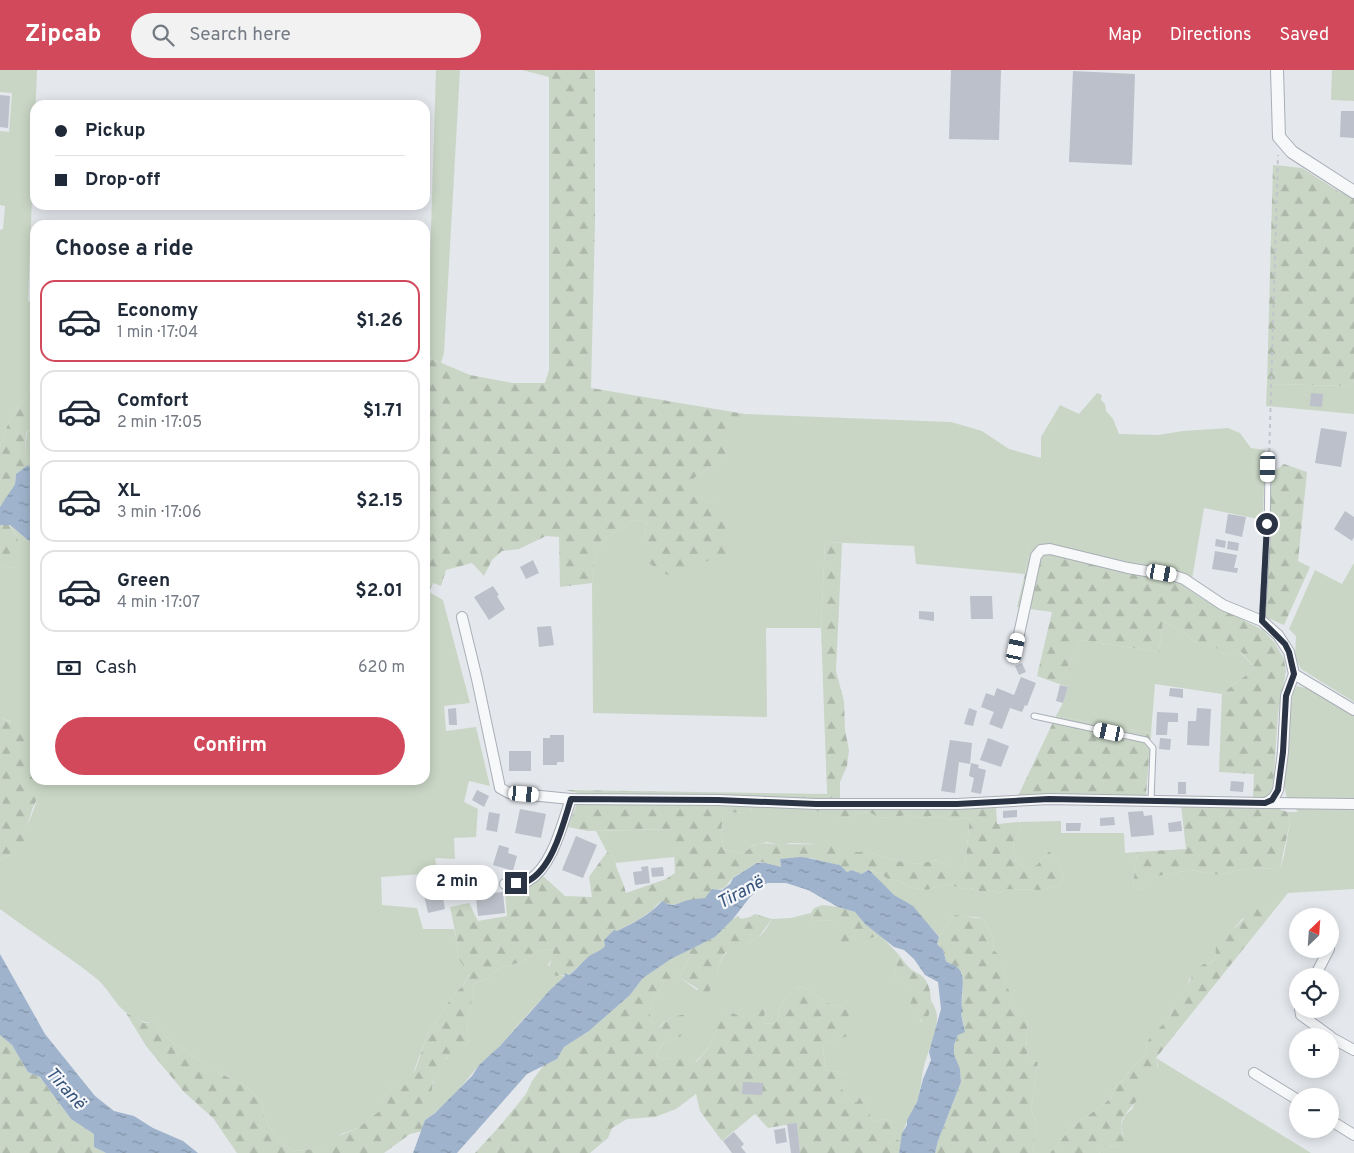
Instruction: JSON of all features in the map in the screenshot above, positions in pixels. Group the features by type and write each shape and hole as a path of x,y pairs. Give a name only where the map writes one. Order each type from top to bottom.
{"street":[{"path":"1277,70 1279,137 1292,152 1354,192"},
{"path":"1016,648 1036,556 1041,550 1050,549 1119,566 1175,576 1193,584 1223,605 1262,621 1285,644 1289,652 1294,674 1286,696 1283,752 1278,790 1272,800 1265,803"},
{"path":"462,618 500,788 509,793 571,799 718,800 816,804 957,804 1049,799 1354,804"},
{"path":"1294,674 1354,710"},
{"path":"505,884 527,882 542,869 556,845 571,799"},
{"path":"1305,1018 1319,1028"},
{"path":"1339,1041 1354,1050"},
{"path":"1254,1073 1289,1094"},
{"path":"1339,1126 1354,1135"}],"lane":[{"path":"1262,621 1268,467"},
{"path":"1034,716 1146,740 1153,748 1151,801"}],"path":[{"path":"1268,467 1279,137"}],"green space":[{"path":"0,70 37,70 36,100 30,100 30,210 32,210 28,301 30,302 30,388 8,424 0,446 0,230 3,229 5,206 0,205 0,131 9,132 12,93 0,92"},
{"path":"436,70 460,70 444,353 441,363 430,358 430,261"},
{"path":"522,70 595,70 595,220 591,388 745,414 732,430 725,458 694,478 694,496 715,504 727,526 728,553 669,576 645,561 644,538 647,522 636,520 607,537 596,551 592,583 560,587 559,537 546,536 519,549 502,551 492,560 484,576 472,563 446,570 441,586 433,583 430,590 430,358 470,375 512,383 545,383 549,370 549,77"},
{"path":"1332,70 1354,70 1354,101 1331,100"},
{"path":"1273,165 1302,168 1338,191 1354,198 1354,381 1350,386 1267,384"},
{"path":"1354,381 1354,414 1266,406 1267,384 1350,386"},
{"path":"30,388 30,428 26,432 25,453 28,465 16,474 15,484 0,507 0,446 8,424"},
{"path":"1097,393 1102,395 1101,400 1105,404 1106,411 1113,419 1119,434 1158,435 1228,428 1240,433 1251,448 1265,450 1263,520 1204,508 1190,591 1179,583 1110,568 1029,546 1025,574 916,564 914,546 825,542 821,628 766,628 767,717 593,713 592,583 596,551 607,537 636,520 647,522 644,538 668,576 697,564 715,504 694,496 694,478 725,458 731,429 745,414 951,422 982,431 1009,449 1041,458 1041,437 1060,405 1079,414"},
{"path":"30,429 30,467 25,453 27,432"},
{"path":"1284,464 1307,472 1298,561 1310,567 1284,625 1265,617 1272,473"},
{"path":"0,525 9,525 17,536 20,557 14,568 0,566"},
{"path":"10,525 30,541 30,730 0,717 0,566 14,568 17,536"},
{"path":"825,542 842,543 836,671 844,701 845,730 849,750 847,766 840,782 840,801 581,794 566,790 827,794 821,628"},
{"path":"1029,545 1052,553 1179,583 1203,599 1263,630 1275,643 1284,659 1286,671 1278,713 1272,790 1268,797 1253,798 1254,774 1219,772 1222,694 1255,668 1241,652 1224,655 1211,643 1196,643 1163,621 1159,652 1081,640 1059,684 1037,676 1052,612 1017,607 1025,574"},
{"path":"1354,563 1354,702 1301,669 1295,657 1296,636 1289,629 1315,570 1342,584"},
{"path":"430,593 443,600 470,703 444,706 446,731 476,727 490,786 469,781 464,802 478,809 476,837 454,838 455,859 435,858 438,873 381,877 382,905 417,908 423,929 454,929 458,946 457,956 469,974 463,986 454,994 427,1035 411,1079 406,1085 394,1086 388,1090 383,1100 382,1110 358,1128 341,1134 326,1148 294,1151 283,1145 272,1132 263,1113 262,1102 248,1088 216,1071 169,1040 156,1023 141,1021 128,1014 97,979 0,909 0,860 15,853 35,807 40,785 430,785"},
{"path":"1163,621 1196,643 1211,643 1224,655 1240,652 1255,668 1222,694 1155,684 1151,733 1056,716 1068,687 1059,684 1081,640 1159,652"},
{"path":"1297,686 1310,689 1354,716 1354,889 1288,893 1268,918 1263,909 1242,919 1215,951 1215,959 1190,978 1185,990 1172,1005 1168,1019 1146,1044 1147,1052 1115,1088 1111,1097 1073,1126 1050,1153 1034,1153 1033,1147 1037,1126 1031,1109 1038,1062 1028,1059 1026,1037 1028,1021 1019,1010 1005,983 1006,976 993,951 994,939 983,918 955,915 939,937 923,919 886,888 869,870 879,873 888,879 900,881 909,887 926,890 947,884 963,889 970,888 980,892 992,890 999,893 1008,889 1041,890 1058,886 1064,876 1056,858 1049,851 1037,865 1026,869 1016,862 1013,842 1020,831 1019,822 1061,821 1061,833 1124,833 1125,853 1137,852 1133,887 1140,889 1152,877 1190,870 1220,875 1243,869 1280,868 1290,822 1287,812 1298,812 1287,798 1283,781 1290,710 1293,693"},
{"path":"1056,716 1151,733 1146,795 1018,796"},
{"path":"0,717 10,722 19,721 30,729 30,785 41,785 40,794 33,807 27,826 33,836 15,853 0,860"},
{"path":"580,801 717,803 749,807 752,810 749,812 723,813 721,833 724,849 742,854 755,845 763,843 830,843 841,852 867,852 902,862 917,864 937,860 952,867 965,867 970,817 953,820 934,816 919,818 906,815 891,818 859,812 852,818 837,817 813,810 815,808 996,808 997,824 1019,822 1020,831 1013,842 1016,862 1026,869 1037,865 1049,851 1056,858 1064,876 1058,886 1041,890 1008,889 999,893 992,890 980,892 971,888 963,889 947,884 926,890 909,887 900,881 888,879 879,873 869,870 861,874 852,870 847,872 840,865 812,858 780,859 781,867 767,863 758,863 734,877 724,888 712,889 706,898 678,904 661,901 638,920 617,931 601,951 594,953 586,959 569,975 557,976 549,973 553,949 537,952 521,962 497,969 488,978 474,984 468,1020 469,1042 446,1058 433,1082 422,1131 410,1134 384,1153 237,1153 213,1118 184,1092 146,1046 126,1013 144,1023 156,1023 169,1040 216,1071 248,1088 262,1102 263,1113 272,1132 283,1145 294,1151 325,1148 331,1139 358,1128 381,1110 381,1104 388,1090 397,1085 406,1085 416,1068 427,1035 469,975 457,956 458,946 450,907 469,903 478,921 507,916 505,892 526,887 543,876 565,896 592,897 589,877 607,852 614,857 626,893 666,879 675,873 673,829 588,831 568,827 576,806"},
{"path":"1181,805 1277,808 1287,812 1290,822 1280,868 1243,869 1220,875 1190,870 1152,877 1140,889 1133,887 1137,852 1186,849"},
{"path":"749,807 815,808 837,817 852,818 859,812 891,818 906,815 919,818 934,816 953,820 970,817 965,867 952,867 937,860 917,864 902,862 867,852 841,852 817,844 791,843 781,845 767,842 754,845 742,854 724,849 721,833 723,813 749,812 752,810"},
{"path":"674,829 674,857 615,863 614,857 607,852 596,831"},
{"path":"822,905 855,912 865,924 880,935 869,939 863,929 855,932 853,939 840,951 830,939 836,927 833,921 813,921 811,913 814,908"},
{"path":"1253,909 1263,909 1268,918 1156,1058 1156,1075 1143,1085 1137,1101 1122,1120 1121,1127 1124,1142 1118,1146 1106,1147 1099,1153 1050,1153 1073,1126 1111,1097 1115,1088 1147,1052 1146,1044 1168,1019 1172,1005 1185,989 1196,969 1204,964 1209,964 1215,959 1216,943 1223,930 1235,928"},
{"path":"811,913 813,921 833,921 846,944 853,939 855,932 863,929 870,939 880,935 899,955 894,977 915,989 910,1006 917,1012 921,1022 928,1018 931,1000 935,1009 937,1018 936,1030 924,1066 918,1099 905,1127 901,1142 895,1138 891,1121 884,1119 873,1122 861,1096 857,1102 851,1102 842,1089 845,1073 826,1070 823,1047 826,1043 838,1039 847,1009 824,1000 803,986 785,998 780,1007 778,1019 772,1024 764,1023 765,1009 743,1018 731,1012 721,1014 712,1040 706,1051 695,1062 672,1058 661,1060 656,1053 664,1042 682,1036 672,1017 658,1027 650,1021 652,1000 673,977 671,959 688,950 690,956 679,977 697,990 718,973 722,958 726,953 759,936 766,930 772,919 791,918"},
{"path":"755,914 772,919 758,938 748,943 744,954 731,955 726,952 723,955 708,995 679,977 690,956 688,950 715,937 738,916 741,919"},
{"path":"955,915 983,918 994,939 993,950 1002,957 1000,964 1006,976 1005,983 1028,1021 1026,1037 1028,1059 1038,1062 1031,1109 1037,1126 1033,1147 1034,1153 935,1153 961,1082 960,1069 954,1054 954,1045 964,1025 961,1014 962,973 946,961 943,950 937,944 939,937"},
{"path":"553,949 554,955 548,965 557,976 565,976 532,1009 499,1047 479,1065 454,1094 425,1120 432,1087 438,1071 454,1051 469,1042 468,1020 474,984 488,978 497,969 521,962 537,952"},
{"path":"899,955 913,971 922,976 929,987 931,999 926,1025 910,1006 914,989 894,977"},
{"path":"671,959 674,977 658,991 652,1000 650,1021 659,1027 672,1017 686,1014 688,1025 682,1036 664,1042 656,1053 661,1060 687,1055 696,1062 706,1051 712,1040 717,1029 720,1014 731,1012 743,1018 750,1010 765,1009 764,1023 772,1024 778,1019 780,1007 785,998 803,986 824,1000 847,1009 854,1034 826,1043 823,1048 826,1070 846,1073 842,1089 851,1102 857,1102 861,1095 873,1122 884,1119 891,1121 895,1138 901,1142 899,1153 800,1153 797,1123 768,1128 755,1114 722,1141 700,1111 696,1094 676,1109 655,1117 627,1119 612,1128 608,1138 590,1153 475,1153 526,1094 532,1081 544,1065 557,1059 564,1047 589,1031 630,995 643,978"},
{"path":"0,1035 12,1045 28,1072 40,1077 71,1119 94,1134 94,1147 106,1153 0,1153"},
{"path":"1156,1058 1311,1153 1099,1153 1106,1147 1118,1146 1123,1135 1121,1125 1125,1115 1132,1109 1143,1085 1158,1066"}],"water":[{"path":"28,465 30,467 30,541 10,525 0,525 0,507 15,484 16,474"},
{"name":"Tiranë","path":"800,857 840,865 847,872 852,870 861,874 869,870 894,895 913,906 939,937 937,944 943,950 946,961 956,966 960,971 963,982 963,1011 961,1014 965,1032 958,1035 954,1045 954,1054 960,1069 961,1082 935,1153 899,1153 902,1133 917,1102 923,1079 931,1060 929,1052 941,1009 938,982 925,975 914,959 904,950 894,947 865,924 855,912 838,907 808,890 786,883 767,883 750,897 733,919 715,937 671,959 643,978 630,995 589,1031 564,1047 557,1059 527,1074 457,1153 413,1153 425,1120 435,1113 472,1076 479,1065 500,1046 549,991 565,976 564,973 569,975 588,957 603,948 605,946 604,940 614,930 617,931 641,918 662,901 674,905 689,900 705,898 712,889 722,890 730,884 733,878 757,863 781,867 780,859"},
{"name":"Tiranë","path":"0,954 45,1034 95,1096 114,1111 134,1116 153,1128 183,1141 198,1153 106,1153 94,1147 94,1134 71,1119 40,1077 28,1072 12,1045 0,1035"}],"building":[{"path":"951,70 1001,70 999,140 949,139"},
{"path":"1073,71 1135,74 1132,165 1069,162"},
{"path":"0,95 10,96 8,128 0,127"},
{"path":"1341,111 1354,111 1354,138 1340,137"},
{"path":"1311,393 1323,394 1322,407 1310,406"},
{"path":"1321,428 1347,432 1341,467 1315,463"},
{"path":"1345,511 1354,517 1354,537 1352,541 1334,529"},
{"path":"1228,514 1246,517 1242,537 1225,533"},
{"path":"1216,539 1226,541 1225,548 1215,546"},
{"path":"1228,541 1239,543 1238,551 1227,549"},
{"path":"1215,551 1237,555 1234,568 1238,568 1237,573 1212,569"},
{"path":"533,560 539,573 526,579 520,567"},
{"path":"493,586 505,609 489,620 474,597"},
{"path":"970,596 992,596 993,619 971,619"},
{"path":"919,611 934,612 934,621 919,619"},
{"path":"551,626 554,645 539,647 537,627"},
{"path":"1022,663 1026,672 1019,675 1015,666"},
{"path":"1021,677 1036,683 1027,706 1025,705 1022,712 1010,708 1002,729 989,724 994,712 981,707 986,693 994,696 997,688 1014,695"},
{"path":"1060,685 1068,687 1063,703 1056,701"},
{"path":"1170,688 1183,689 1183,698 1169,696"},
{"path":"456,708 457,725 449,725 448,709"},
{"path":"969,708 977,711 973,726 964,724"},
{"path":"1197,708 1211,709 1209,746 1187,745 1188,721 1196,721"},
{"path":"1157,712 1178,713 1178,722 1168,722 1167,735 1156,735"},
{"path":"550,735 564,735 564,762 557,762 557,765 543,765 543,738 550,738"},
{"path":"988,738 1009,746 1001,767 980,760"},
{"path":"1160,738 1171,739 1170,750 1159,749"},
{"path":"950,740 972,743 970,764 959,762 955,793 941,791"},
{"path":"509,751 531,751 531,771 509,771"},
{"path":"971,763 979,765 978,768 986,770 981,794 971,792 974,778 969,776"},
{"path":"1231,781 1244,782 1243,792 1230,791"},
{"path":"1178,782 1186,782 1186,794 1178,794"},
{"path":"477,790 489,796 484,807 472,800"},
{"path":"520,809 546,814 541,838 515,833"},
{"path":"1017,810 1017,817 1003,818 1003,811"},
{"path":"1143,811 1144,816 1152,815 1154,835 1131,837 1128,812"},
{"path":"489,812 500,814 497,832 486,830"},
{"path":"1114,817 1115,825 1100,826 1100,818"},
{"path":"1181,821 1182,831 1169,832 1168,823"},
{"path":"1066,823 1081,823 1080,831 1066,831"},
{"path":"576,836 597,845 583,878 562,870"},
{"path":"499,845 509,848 508,853 517,856 513,871 493,865"},
{"path":"648,866 650,883 635,885 633,872 642,871 641,867"},
{"path":"663,867 664,876 652,877 651,868"},
{"path":"427,877 441,877 441,890 427,890"},
{"path":"491,888 492,893 503,892 505,913 478,916 475,889"},
{"path":"442,892 445,909 428,913 424,895"},
{"path":"743,1082 763,1083 762,1095 742,1094"},
{"path":"797,1123 800,1153 791,1153 787,1124"},
{"path":"785,1128 787,1142 776,1144 774,1130"},
{"path":"734,1132 744,1144 741,1147 746,1153 732,1153 723,1141"}],"route":[{"path":"516,883 527,882 542,869 556,845 571,799 718,800 816,804 957,804 1049,799 1265,803 1272,800 1278,790 1283,752 1286,696 1294,674 1289,652 1285,644 1262,621 1267,524"}]}
